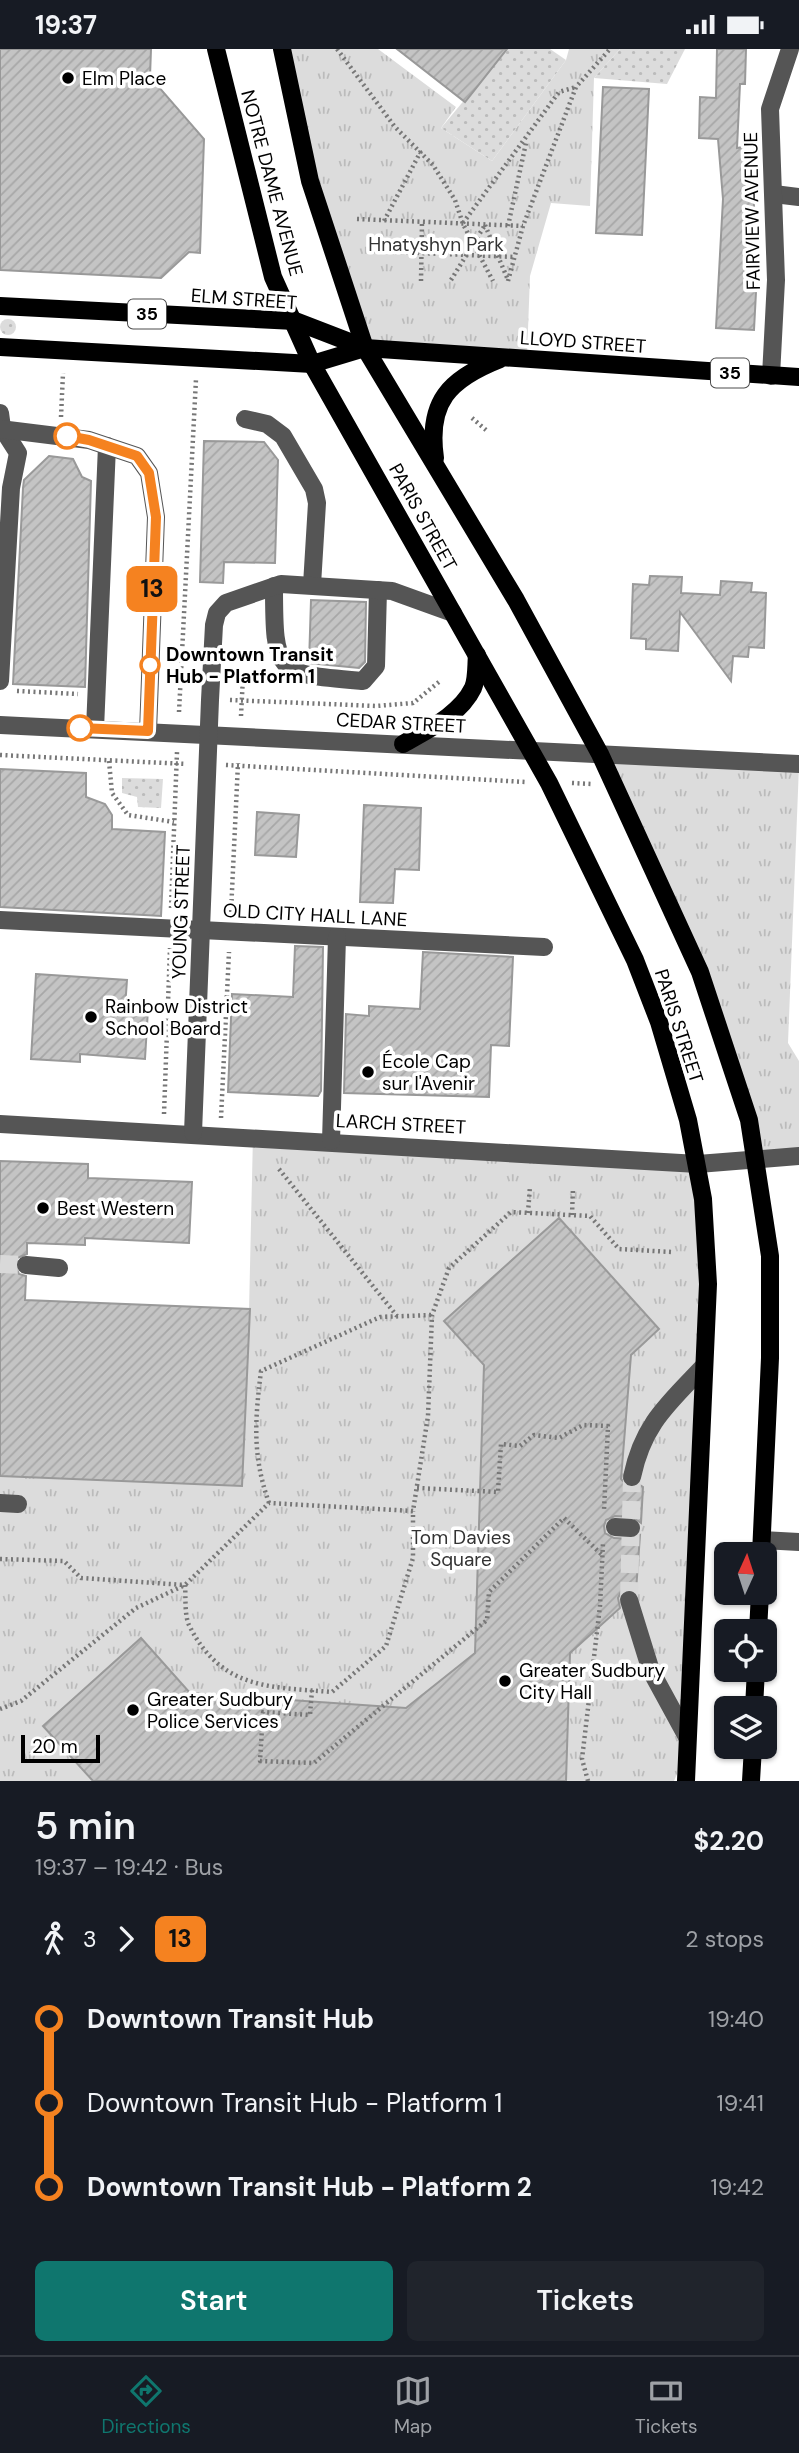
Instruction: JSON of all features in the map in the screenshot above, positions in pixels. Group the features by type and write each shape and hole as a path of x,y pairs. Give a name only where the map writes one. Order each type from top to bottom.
{"main road":[{"name":"NOTRE DAME AVENUE","path":"216,49 274,277 312,364"},
{"name":"NOTRE DAME AVENUE","path":"282,49 310,181 365,348"},
{"name":"ELM STREET","path":"0,306 295,321 365,348"},
{"name":"35","path":"0,347 312,364 365,348"},
{"name":"LLOYD STREET","path":"365,348 799,377"},
{"name":"PARIS STREET","path":"365,348 516,600 600,754 700,972 749,1120 771,1256 770,1358 762,1542"},
{"path":"437,469 431,431 437,408 471,371 504,357"},
{"name":"PARIS STREET","path":"312,364 549,783 635,960 659,1022 698,1164 708,1284 686,1781"},
{"path":"403,744 435,726 463,703 473,687 477,655"},
{"path":"677,1781 687,1758"},
{"path":"751,1781 752,1759"}],"street":[{"name":"FAIRVIEW AVENUE","path":"771,376 776,279 770,109 790,49"},
{"path":"774,194 799,197"},
{"path":"245,419 267,424 283,436 314,489 317,503 312,585"},
{"path":"1,423 89,440 137,456 149,473 156,517 148,731"},
{"path":"0,681 11,488 18,453 1,423"},
{"path":"95,729 107,446"},
{"path":"378,590 376,666 372,675 363,681 310,677 288,667 276,648 274,586 312,585 378,590 407,595 453,613"},
{"name":"YOUNG STREET","path":"193,1133 214,625 217,613 226,603 274,586"},
{"name":"CEDAR STREET","path":"0,725 799,764"},
{"name":"OLD CITY HALL LANE","path":"0,921 544,947"},
{"path":"331,1141 337,937"},
{"name":"LARCH STREET","path":"0,1124 698,1164 799,1156"},
{"path":"26,1265 60,1268"},
{"path":"632,1477 637,1455 652,1421 704,1366"},
{"path":"777,1545 799,1542"},
{"path":"629,1600 650,1671 687,1737"}],"path":[{"path":"337,49 395,127 421,151 454,200 463,224 493,281"},
{"path":"485,225 508,281 523,226 576,87 610,49"},
{"path":"463,224 559,92 576,87"},
{"path":"508,226 527,138"},
{"path":"384,221 421,151"},
{"path":"357,219 523,226"},
{"path":"421,281 422,222"},
{"path":"451,280 485,225"},
{"path":"373,251 515,257"},
{"path":"163,1132 174,822 196,380"},
{"path":"472,418 486,430"},
{"path":"243,676 257,676"},
{"path":"0,755 613,785"},
{"path":"109,761 112,793 128,815 174,822"},
{"path":"279,1169 397,1316"},
{"path":"528,1213 530,1186"},
{"path":"572,1215 573,1188"},
{"path":"185,1585 188,1626 221,1668 258,1686 332,1692 386,1646 413,1558 413,1511 428,1416 432,1315 449,1268 511,1212 590,1216 619,1249 672,1252"},
{"path":"269,1503 258,1471 255,1428 261,1371 380,1317 432,1315"},
{"path":"417,1488 498,1492 501,1444 520,1446 534,1435 559,1438 583,1425 608,1426 613,1525 602,1555 599,1619 582,1759 588,1781"},
{"path":"0,1709 21,1701 136,1608 185,1585 269,1503 413,1511"},
{"path":"312,1691 310,1715 263,1712 260,1761 314,1763 487,1620 489,1592 564,1518 602,1555"},
{"path":"0,1559 64,1561 81,1578 185,1585"}],"green space":[{"name":"Hnatyshyn Park","path":"284,49 378,49 456,107 441,128 492,161 566,60 569,49 620,49 594,78 590,206 551,203 530,276 527,356 367,345 312,181"},
{"path":"507,49 550,49 566,60 492,161 441,128"},
{"path":"620,49 685,49 667,84 594,78"},
{"path":"8,319 14,321 14,333 8,335 2,333 0,327 2,321"},
{"path":"602,756 799,766 788,1043 799,1061 799,1158 757,1161 752,1122"},
{"path":"122,778 163,779 161,808 138,807 137,797 122,793"},
{"name":"Tom Davies Square","path":"253,1135 695,1161 705,1284 684,1757 674,1781 0,1781 0,1471 249,1311"}],"building":[{"path":"0,49 151,49 150,77 204,139 200,253 189,252 161,278 0,270"},
{"path":"397,49 507,49 465,102"},
{"path":"717,49 746,49 745,84 740,84 737,148 749,146 758,254 754,330 716,328 723,199 718,139 699,138 700,97 716,98"},
{"path":"603,87 649,89 642,235 596,233"},
{"path":"204,441 264,442 278,460 275,563 224,562 223,583 200,582"},
{"path":"49,456 73,459 82,477 91,481 85,687 13,684 24,480"},
{"path":"650,576 682,577 681,593 720,595 721,581 752,583 751,592 766,593 764,648 749,647 748,657 733,656 731,681 680,612 678,651 646,649 646,639 631,638 633,584 649,585"},
{"path":"311,600 366,602 365,662 359,668 309,663"},
{"path":"0,769 86,773 86,797 105,804 112,815 112,829 165,832 161,916 0,907"},
{"path":"364,805 421,808 419,870 395,869 393,903 360,902"},
{"path":"257,812 299,815 296,857 255,855"},
{"path":"295,946 323,947 321,1091 318,1096 228,1092 232,994 293,997"},
{"path":"423,952 513,957 509,1046 491,1045 489,1097 344,1093 346,1014 369,1016 369,1006 420,1009"},
{"name":"Rainbow District School Board","path":"36,974 127,980 125,1008 148,1009 145,1059 80,1054 80,1062 31,1059"},
{"path":"0,1161 88,1164 88,1178 192,1182 189,1243 85,1238 85,1245 27,1243 27,1254 17,1258 15,1265 19,1274 26,1276 25,1300 250,1309 242,1486 0,1476"},
{"path":"559,1218 659,1329 631,1355 621,1479 629,1488 640,1485 643,1487 641,1523 632,1517 615,1516 606,1520 604,1526 605,1533 614,1538 631,1539 640,1535 636,1591 626,1589 621,1592 618,1598 620,1608 570,1653 566,1781 93,1781 43,1726 141,1638 190,1693 406,1708 475,1653 484,1365 444,1321"}],"tunnel":[{"path":"0,1264 26,1265"},
{"path":"629,1600 632,1477"}],"bus line":[{"name":"13","path":"67,436 89,440 137,456 149,473 156,517 148,731 80,728"}],"place":[{"name":"Elm Place","path":"68,78"},
{"name":"Downtown Transit Hub - Platform 1","path":"150,665"},
{"name":"Rainbow District School Board","path":"91,1017"},
{"name":"École Cap sur l'Avenir","path":"368,1072"},
{"name":"Best Western","path":"43,1208"},
{"name":"Greater Sudbury City Hall","path":"505,1681"},
{"name":"Greater Sudbury Police Services","path":"133,1710"}]}
